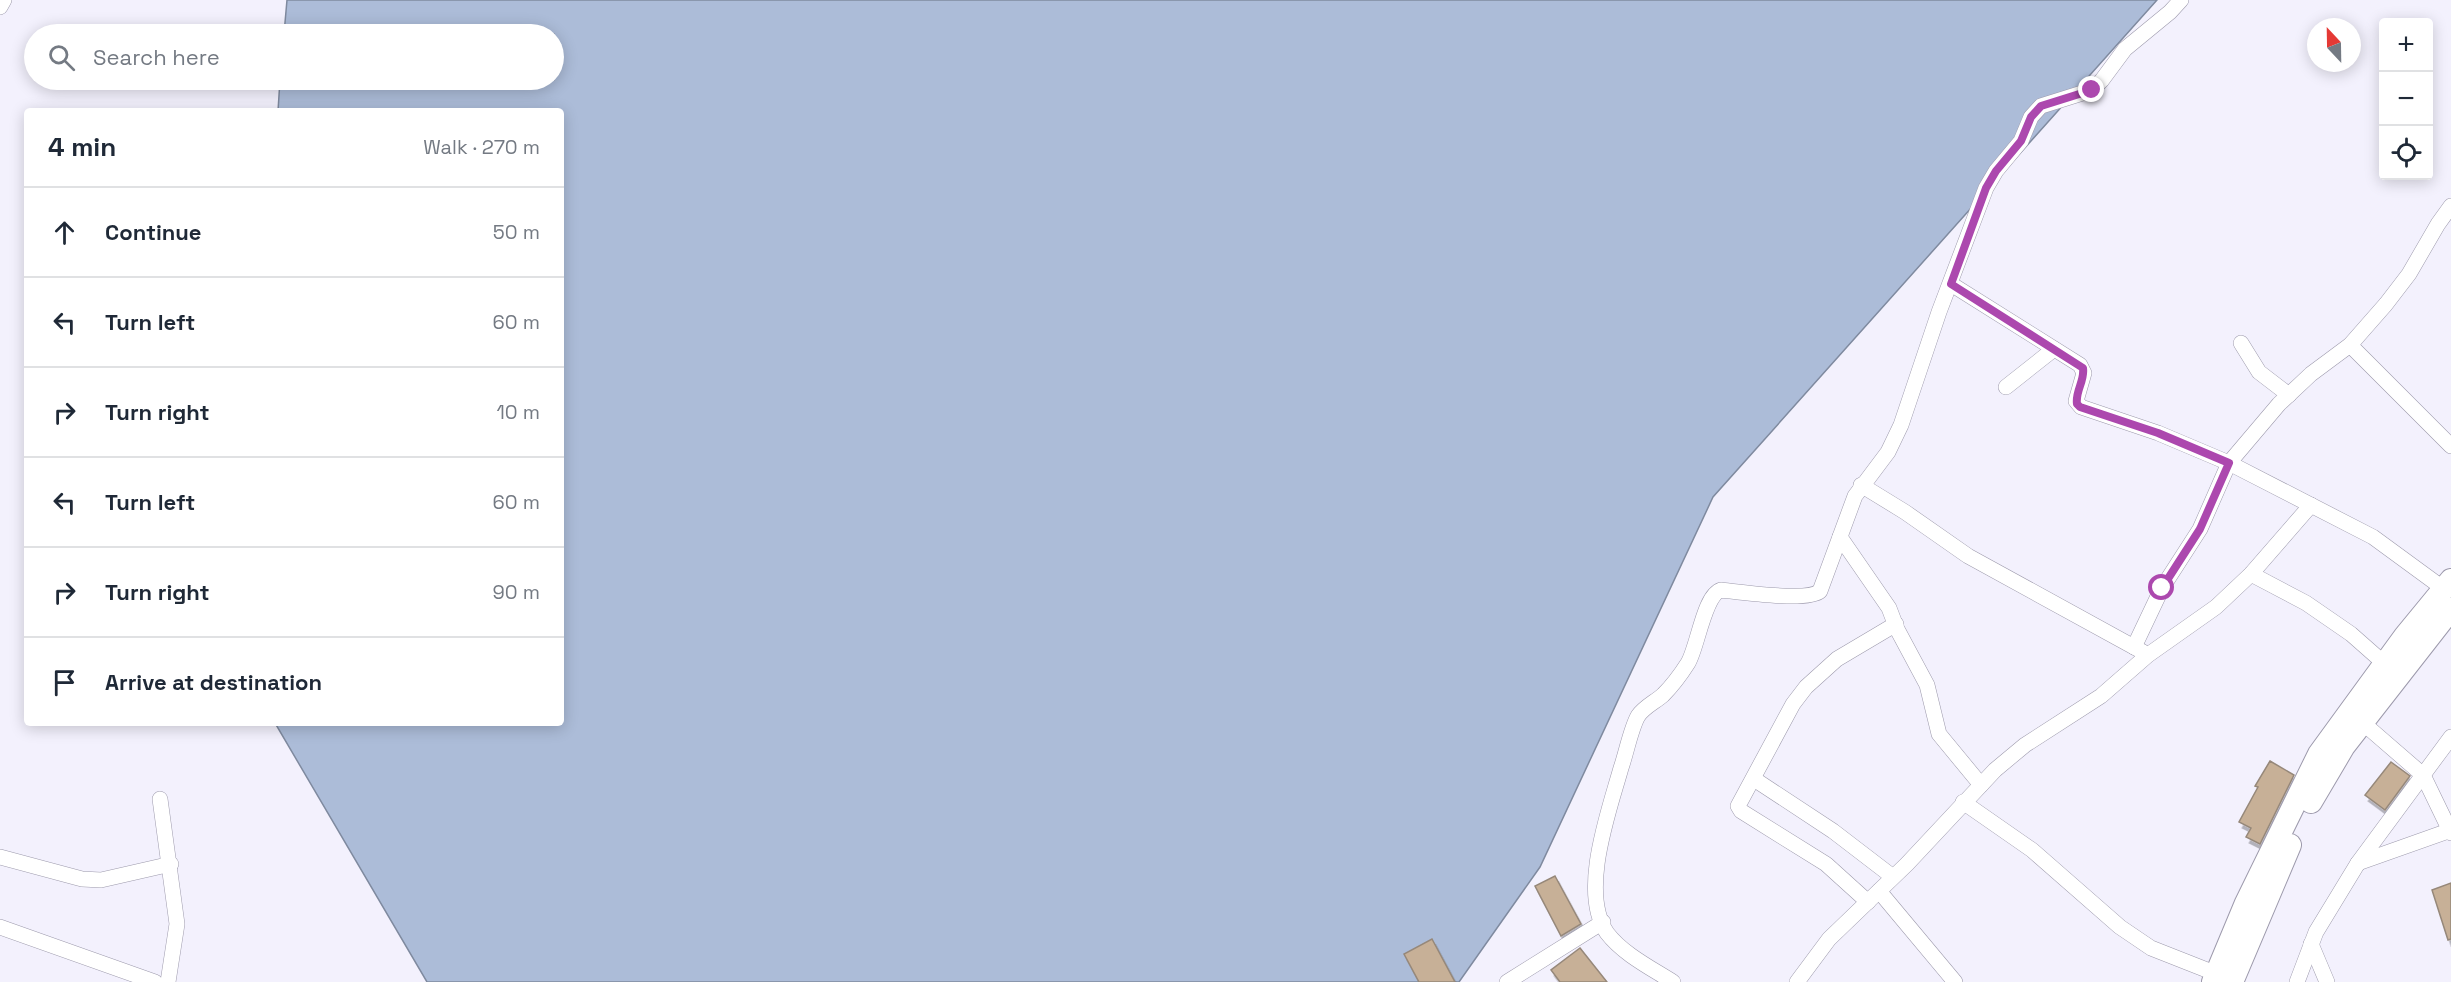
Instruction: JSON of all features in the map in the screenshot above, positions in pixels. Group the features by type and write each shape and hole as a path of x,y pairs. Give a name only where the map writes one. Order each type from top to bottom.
{"street":[{"path":"0,7 4,0"},
{"path":"1673,982 1620,947 1606,932 1598,910 1596,888 1599,846 1637,718 1663,695 1686,666 1695,650 1712,596 1721,590 1782,596 1814,595 1823,586 1861,485 1896,439 1986,188 1996,171 2021,141 2035,111 2041,106 2092,90 2125,49 2181,0"},
{"path":"2134,647 2162,588 2200,529 2229,463 2289,395 2350,345 2409,274 2451,206"},
{"path":"1951,284 2083,368 2084,376 2077,396 2077,404 2080,407 2158,433 2229,463 2373,537 2449,593"},
{"path":"2241,343 2259,372 2289,395"},
{"path":"2350,345 2451,446"},
{"path":"2006,387 2054,349"},
{"path":"1861,485 1905,512 1968,556 2148,655"},
{"path":"1797,982 1819,950 2013,754 2101,696 2148,655 2216,607 2251,574 2311,505"},
{"path":"1840,537 1883,597 1927,685 1939,734 1981,785"},
{"path":"2251,574 2306,603 2351,634 2385,664"},
{"path":"1963,802 2032,850 2120,927 2151,948 2221,979 2304,816 2338,755 2355,717 2385,664 2449,593"},
{"path":"2355,717 2449,593"},
{"path":"1868,902 1832,868 1741,811 1738,806 1793,704 1806,687 1837,659 1896,624"},
{"path":"2355,717 2423,775 2451,831 2358,863"},
{"path":"2297,982 2311,944 2332,904 2358,863 2450,738"},
{"path":"1754,779 1833,831 1893,877"},
{"path":"160,799 171,864 177,924 168,982"},
{"path":"0,857 59,875 101,880 171,864"},
{"path":"1879,891 1955,982"},
{"path":"1507,982 1603,922"},
{"path":"0,927 155,982"},
{"path":"2311,944 2327,982"}],"water":[{"path":"287,0 2157,0 1713,497 1540,867 1459,982 427,982 277,726 564,726 564,108 278,108 279,90 564,90 564,24 285,24"}],"building":[{"path":"2270,761 2294,775 2260,844 2246,837 2251,828 2239,822 2258,787 2255,786"},
{"path":"2391,762 2410,776 2385,810 2365,795"},
{"path":"1555,876 1581,924 1561,936 1535,886"},
{"path":"2451,883 2451,939 2448,940 2432,890"},
{"path":"1432,939 1455,982 1419,982 1404,954"},
{"path":"1580,948 1607,982 1560,982 1551,970"}],"route":[{"path":"2092,90 2041,106 2035,111 2021,141 2009,159 1996,171 1986,188 1951,284 2080,365 2084,376 2076,401 2080,407 2158,433 2229,463 2200,529 2162,588"}]}
